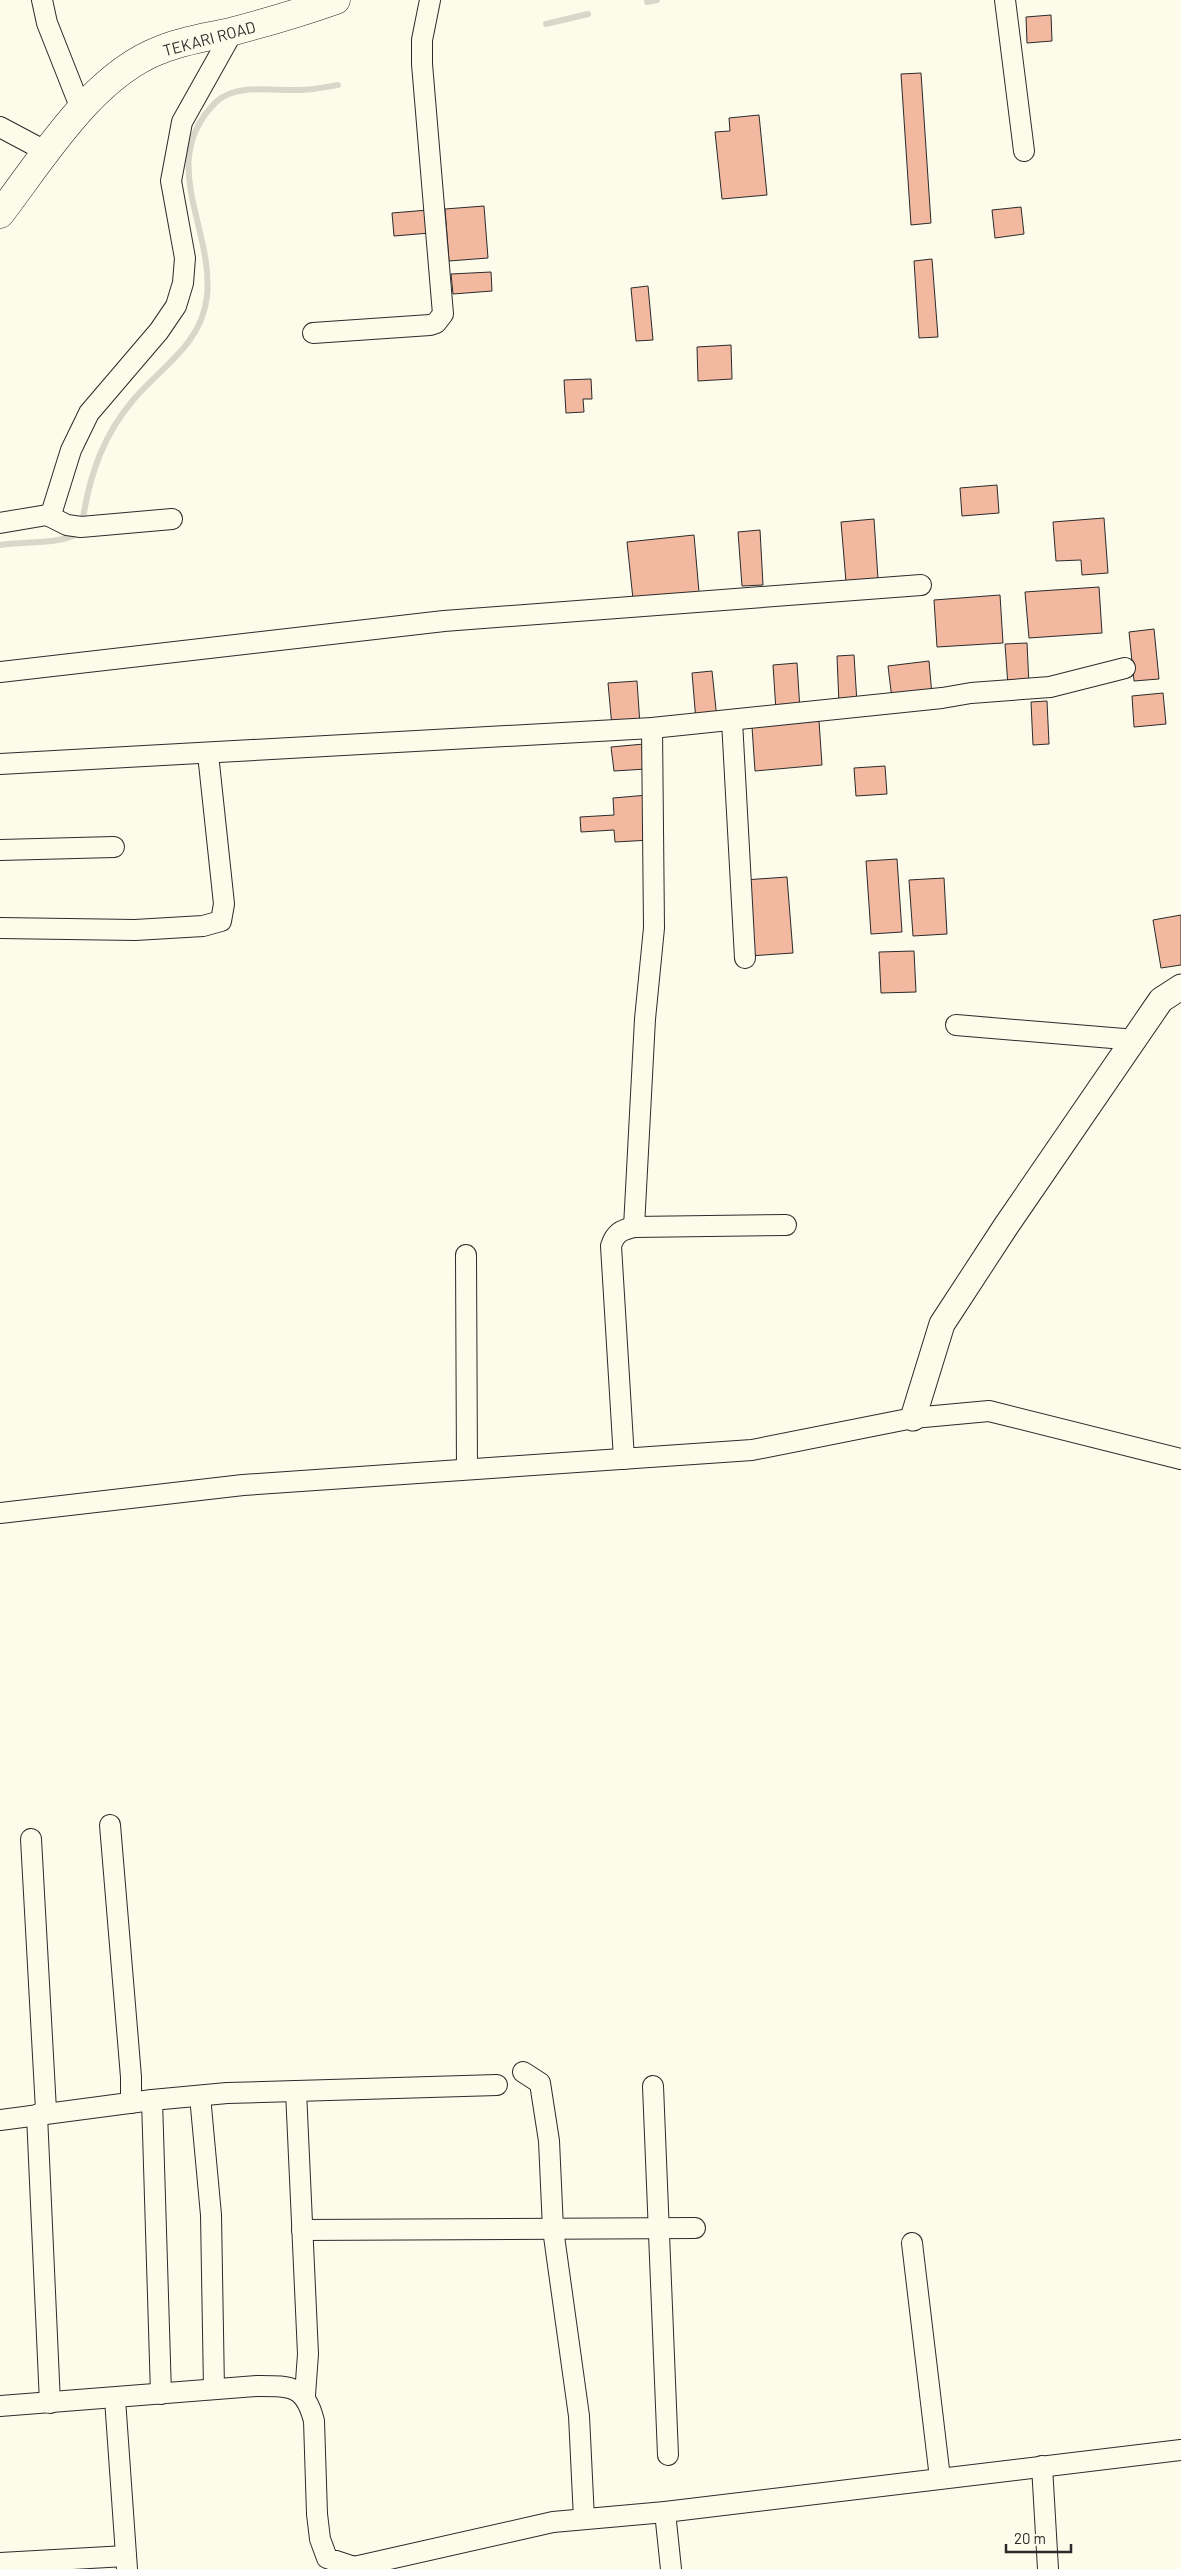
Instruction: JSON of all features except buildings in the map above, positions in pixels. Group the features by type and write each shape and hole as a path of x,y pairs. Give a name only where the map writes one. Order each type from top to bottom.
{"highway":[{"name":"TEKARI ROAD","path":"0,214 82,109 117,76 160,50 233,31 336,0"}],"street":[{"path":"42,0 47,23 82,109"},
{"path":"314,333 430,325 436,323 443,314 422,64 422,40 430,0"},
{"path":"1005,0 1024,150"},
{"path":"47,515 55,506 71,450 89,413 159,331 176,306 183,282 185,258 171,181 182,122 233,31"},
{"path":"0,127 48,152"},
{"path":"0,523 47,515 67,525 81,527 172,519"},
{"path":"0,672 444,621 921,584"},
{"path":"0,764 652,728 942,698 971,693 1050,687 1125,668"},
{"path":"732,721 745,958"},
{"path":"634,1227 645,1020 654,928 652,728"},
{"path":"0,928 135,930 203,926 221,921 224,904 208,754"},
{"path":"0,850 114,847"},
{"path":"913,1418 942,1324 1006,1226 1136,1040 1161,1000 1181,987"},
{"path":"956,1025 1136,1040"},
{"path":"624,1459 610,1246 618,1233 634,1227 786,1225"},
{"path":"466,1255 467,1469"},
{"path":"0,1512 243,1484 752,1450 913,1418 989,1411 1181,1459"},
{"path":"110,1826 131,2077 131,2103"},
{"path":"31,1839 46,2110 37,2115"},
{"path":"523,2072 540,2083 549,2141 554,2229 579,2416 584,2519"},
{"path":"0,2120 152,2100 200,2096 497,2085"},
{"path":"653,2086 661,2228 668,2455"},
{"path":"296,2091 308,2354 304,2395"},
{"path":"200,2096 211,2215 214,2389"},
{"path":"152,2100 161,2394"},
{"path":"37,2115 50,2403"},
{"path":"302,2230 695,2228"},
{"path":"912,2244 940,2478"},
{"path":"0,2406 274,2386 288,2388 304,2395 310,2404 314,2421 317,2514 320,2539 327,2558 338,2564 354,2567 553,2522 665,2512 1181,2450"},
{"path":"0,2563 127,2563 115,2399"},
{"path":"1042,2466 1048,2569"},
{"path":"665,2512 671,2569"}],"waterway":[{"path":"647,2 657,0"},
{"path":"546,24 588,14"},
{"path":"83,518 94,470 114,426 134,399 189,341 204,313 207,296 207,271 189,171 190,148 199,124 216,102 234,92 256,89 305,90 338,85"},
{"path":"0,545 59,540 77,534"}]}
